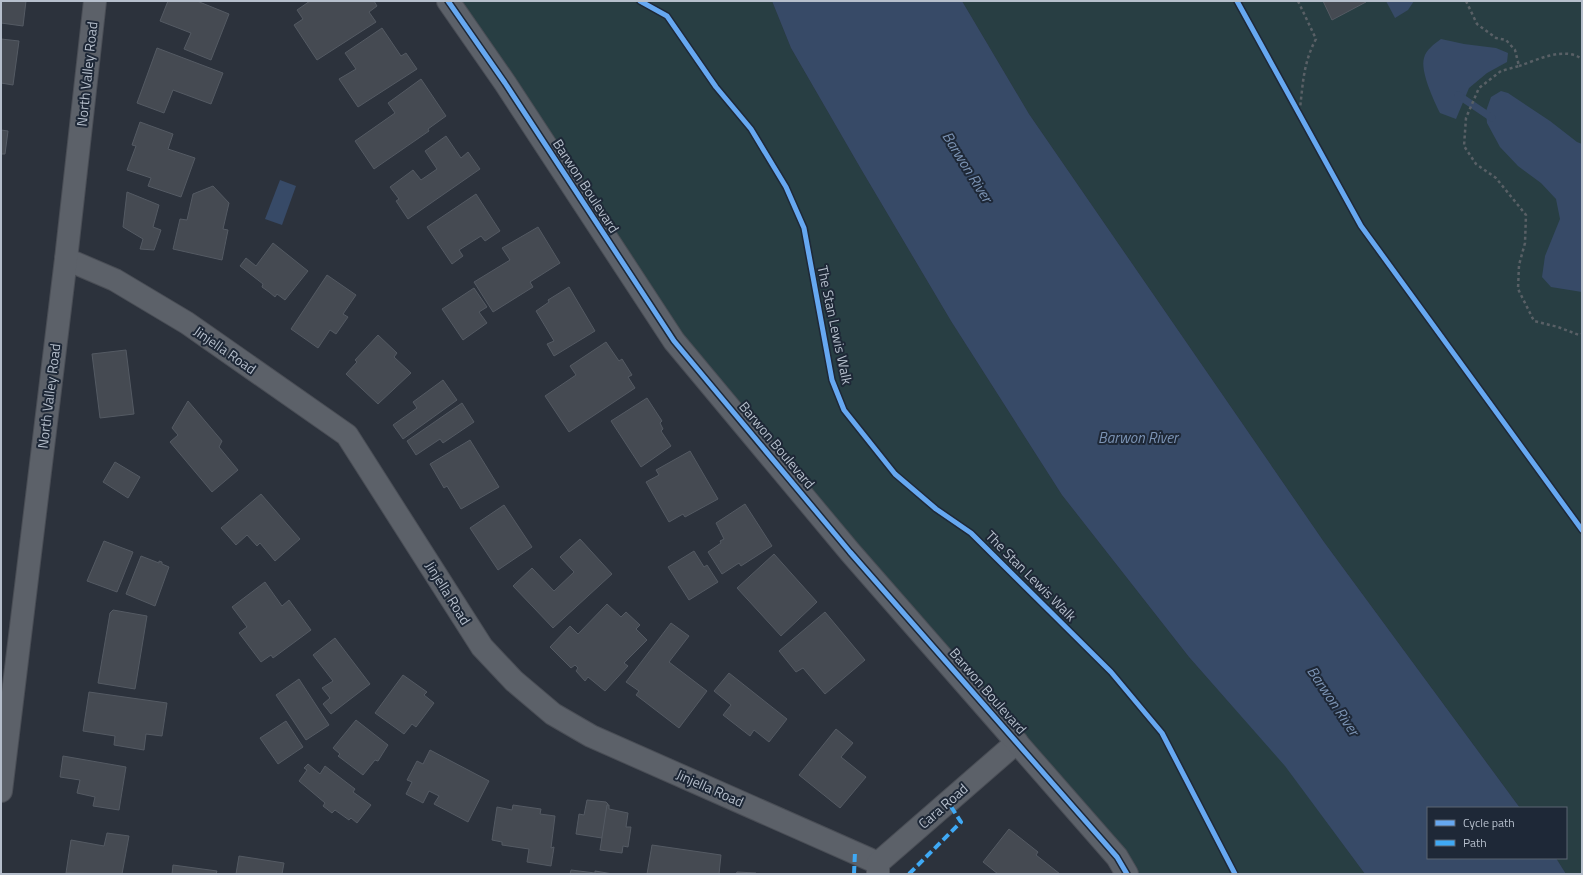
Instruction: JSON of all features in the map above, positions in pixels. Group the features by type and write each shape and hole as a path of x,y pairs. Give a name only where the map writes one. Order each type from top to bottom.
{"street":[{"name":"North Valley Road","path":"1,791 66,259 95,1"},
{"name":"Barwon Boulevard","path":"448,1 505,83 674,341 850,552 1117,857 1127,874"},
{"name":"Jinjella Road","path":"66,259 114,280 187,323 347,435 482,648 514,681 553,714 591,736 878,868"},
{"name":"Cara Road","path":"878,868 1017,742"}],"path":[{"path":"1298,1 1316,39 1308,55 1304,70 1300,116"},
{"path":"1466,1 1477,24 1496,38 1506,40 1515,50 1518,66"},
{"path":"1582,59 1577,55 1564,53 1501,71 1479,88 1466,118 1464,146 1476,164 1496,178 1526,215 1525,244 1519,265 1518,289 1534,321 1558,327 1579,335 1582,334"},
{"path":"1292,103 1303,123"}],"green space":[{"path":"461,1 772,1 791,48 861,169 951,321 1062,495 1189,657 1285,765 1365,874 1127,874 674,341"},
{"path":"962,1 1582,1 1582,874 1566,874 1557,859 1567,859 1567,807 1519,807 1324,542 1029,114"}],"water":[{"name":"Barwon River","path":"772,1 962,1 1029,114 1324,542 1519,807 1427,807 1427,859 1557,859 1566,874 1365,874 1285,766 1189,657 1062,495 951,321 791,48"},
{"path":"1386,1 1414,1 1408,10 1395,18"},
{"path":"1441,39 1464,44 1496,48 1508,53 1507,62 1487,73 1469,88 1456,119 1440,113 1428,86 1424,70 1423,64 1425,55 1431,47"},
{"path":"1501,91 1508,93 1582,144 1582,292 1551,287 1542,277 1545,256 1560,219 1556,199 1541,183 1518,166 1500,147 1487,123 1486,111 1491,97"},
{"path":"280,180 296,186 282,225 265,219"}],"building":[{"path":"1,1 26,1 23,26 1,23"},
{"path":"168,1 197,1 229,14 211,60 184,49 191,33 160,21"},
{"path":"310,1 374,1 377,6 369,12 376,22 317,60 294,25 303,19 297,10"},
{"path":"1323,1 1366,1 1366,2 1332,20"},
{"path":"382,28 401,56 406,53 417,69 358,107 339,79 356,69 345,53"},
{"path":"1,39 19,41 13,85 1,83"},
{"path":"157,48 223,73 211,104 173,90 164,113 137,103"},
{"path":"421,79 446,116 428,129 429,131 374,169 355,141 395,113 388,103"},
{"path":"140,122 173,134 168,149 195,158 181,197 148,186 151,178 127,170 136,146 132,145"},
{"path":"1,130 8,131 5,154 1,154"},
{"path":"446,136 461,158 468,152 480,169 408,219 396,201 399,199 390,187 413,170 421,180 437,169 425,151"},
{"path":"213,186 229,203 223,229 228,230 222,260 173,249 180,219 187,220 193,194"},
{"path":"127,192 159,205 153,227 161,230 154,250 140,249 143,239 123,227"},
{"path":"476,194 500,231 485,241 481,236 459,250 463,256 452,264 427,227"},
{"path":"538,227 560,263 530,282 533,287 493,312 474,282 510,260 502,248"},
{"path":"273,243 308,271 285,300 277,294 275,297 262,287 263,284 240,266 246,258 256,266"},
{"path":"327,275 356,295 343,314 348,317 336,334 330,330 318,348 291,329"},
{"path":"569,287 595,331 554,356 547,344 554,341 536,311 549,302 548,300"},
{"path":"474,288 487,307 479,312 487,323 463,340 442,309"},
{"path":"378,335 397,353 394,357 411,373 378,404 346,374 357,362 355,360"},
{"path":"606,342 619,361 622,359 632,375 628,377 635,388 569,432 545,396 576,375 570,366"},
{"path":"126,350 134,414 100,418 92,354"},
{"path":"443,380 457,400 403,439 393,425 417,408 413,402"},
{"path":"647,398 662,421 660,423 663,429 661,431 671,446 641,467 611,421"},
{"path":"188,401 222,441 219,447 238,470 212,492 170,442 178,435 172,428"},
{"path":"462,403 474,422 443,443 440,439 416,455 407,441"},
{"path":"470,440 499,487 461,509 447,486 444,488 430,464"},
{"path":"690,451 718,499 685,517 683,514 669,522 646,482 659,475 656,470"},
{"path":"115,462 140,477 128,498 103,482"},
{"path":"261,494 300,539 275,561 260,543 257,546 247,535 236,545 221,528"},
{"path":"745,504 772,546 741,566 739,563 722,574 708,552 721,543 720,541 724,539 716,523"},
{"path":"504,505 532,547 498,570 470,528"},
{"path":"580,539 612,574 553,628 513,586 532,568 554,591 574,572 560,557"},
{"path":"104,541 133,552 117,592 87,581"},
{"path":"694,551 704,567 707,565 718,582 689,600 668,567"},
{"path":"774,554 817,602 781,636 737,588"},
{"path":"141,556 159,563 159,561 162,562 162,564 169,567 155,606 126,594"},
{"path":"265,582 282,606 289,600 311,630 273,658 271,655 261,662 239,633 247,627 232,607"},
{"path":"607,604 621,617 626,612 640,625 636,629 647,640 624,663 628,666 605,691 588,677 585,681 576,671 578,668 575,665 571,668 550,647 570,626 578,634"},
{"path":"113,610 147,616 135,689 98,683 110,613"},
{"path":"825,612 865,660 825,694 803,668 796,672 779,651"},
{"path":"671,623 689,636 669,662 707,691 679,728 636,695 639,691 626,682"},
{"path":"335,638 370,684 331,714 323,704 330,698 322,688 333,681 313,655"},
{"path":"729,673 787,719 769,742 754,730 750,736 723,715 731,705 714,691"},
{"path":"403,675 427,692 424,695 434,703 416,727 412,724 404,734 375,713"},
{"path":"299,679 329,725 306,740 276,695"},
{"path":"89,692 167,703 162,736 146,734 144,750 114,745 115,736 83,731"},
{"path":"356,720 388,745 378,761 375,760 363,775 338,756 340,754 333,748"},
{"path":"286,721 303,747 278,764 260,738"},
{"path":"836,729 853,743 841,757 866,777 840,808 799,775"},
{"path":"430,750 489,781 468,822 434,804 439,796 429,791 423,803 406,794 412,782 407,780 417,761 423,764"},
{"path":"63,756 126,767 119,810 93,806 95,797 77,793 80,780 60,777"},
{"path":"308,764 320,774 325,766 355,789 353,792 371,805 357,823 351,818 349,820 335,810 332,813 323,806 325,803 299,781 307,770 304,768"},
{"path":"587,800 606,802 608,804 602,838 576,834 579,814 584,815"},
{"path":"513,805 541,809 540,814 555,816 551,848 554,847 551,866 527,862 529,849 502,845 502,842 492,840 497,807 512,810"},
{"path":"607,805 609,805 609,809 628,813 626,827 631,827 628,847 623,846 622,853 600,850"},
{"path":"1009,829 1038,852 1036,855 1060,874 998,874 983,862"},
{"path":"107,833 129,836 122,874 66,873 71,840 104,846"},
{"path":"652,845 721,855 719,874 647,874"},
{"path":"239,856 284,863 282,874 236,874"},
{"path":"173,865 217,871 216,874 172,874"},
{"path":"571,870 595,873 595,871 613,874 570,874"},
{"path":"737,872 756,873 756,874 736,874"}],"waterway":[{"path":"1458,95 1492,118"}],"marked path":[{"path":"909,874 961,822 948,802"},
{"path":"854,874 855,852"}],"cycle path":[{"path":"448,1 505,83 674,341 850,552 1117,857 1127,874"},
{"name":"The Stan Lewis Walk","path":"640,1 667,16 716,87 751,129 786,187 804,228 832,380 844,410 895,474 936,509 971,533 1111,672 1162,733 1235,874"},
{"path":"1237,1 1361,226 1582,530"}]}
